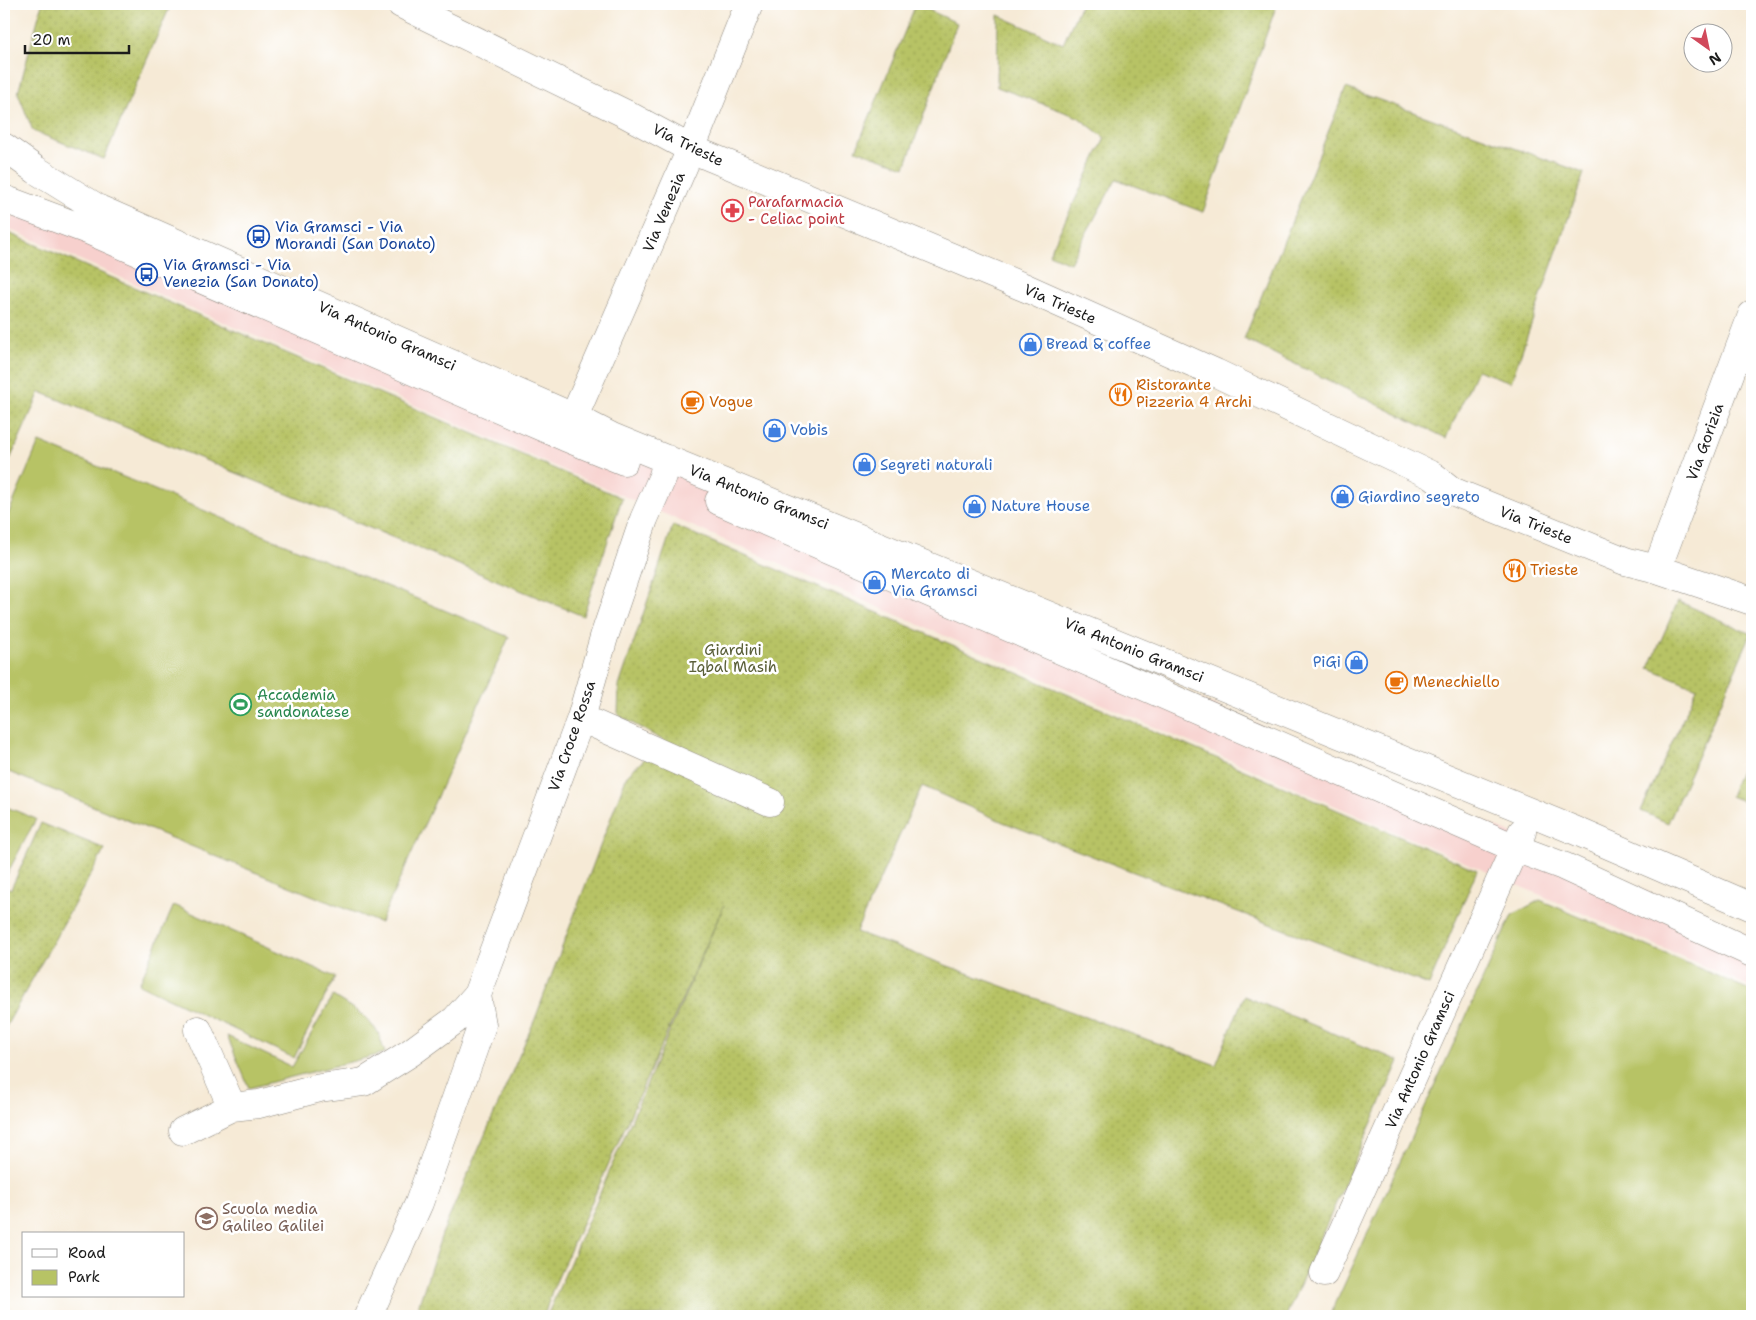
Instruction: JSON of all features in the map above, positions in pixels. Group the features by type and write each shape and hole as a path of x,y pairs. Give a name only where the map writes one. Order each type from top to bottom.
{"street":[{"name":"Via Trieste","path":"401,4 634,118 692,149 1026,288 1216,373 1433,476 1452,491 1625,561 1752,601"},
{"name":"Via Venezia","path":"569,427 692,149 749,4"},
{"name":"Via Antonio Gramsci","path":"4,147 36,170 99,209 569,427"},
{"name":"Via Antonio Gramsci","path":"4,199 90,231 665,468 1515,848 1563,866 1752,954"},
{"name":"Via Gorizia","path":"1657,570 1752,315"},
{"name":"Via Antonio Gramsci","path":"665,468 1531,813 1752,906"},
{"name":"Via Croce Rossa","path":"477,995 581,718 604,637 644,519 665,468"},
{"path":"581,718 770,802"},
{"name":"Via Antonio Gramsci","path":"1324,1273 1531,813"},
{"path":"183,1131 232,1107 259,1104 320,1088 364,1082 410,1053 455,1020 477,995"},
{"path":"368,1316 419,1203 482,1025 477,995"},
{"path":"198,1030 232,1107"}],"shaded area":[{"name":"Mercato di Via Gramsci","path":"26,195 1752,937 1752,987 7,228"}],"green space":[{"path":"42,4 171,4 104,159 33,131 18,93"},
{"path":"916,4 957,23 905,167 856,150"},
{"path":"1081,4 1277,4 1203,212 1116,179 1070,263 1049,254 1105,138 1078,117 997,87 998,15 1063,44"},
{"path":"1346,88 1584,173 1511,382 1477,370 1446,438 1244,339"},
{"path":"4,231 622,498 583,616 40,392 4,473"},
{"name":"Accademia sandonatese","path":"39,442 509,637 380,923 4,770 4,524"},
{"name":"Giardini Iqbal Masih","path":"673,525 1477,870 1429,985 1003,822 922,786 856,932 1216,1065 1244,996 1399,1061 1286,1316 547,1316 724,905 552,1291 544,1316 415,1316 442,1234 535,1019 627,775 664,741 618,715 619,686"},
{"path":"1678,601 1751,634 1668,823 1641,811 1697,688 1649,668"},
{"path":"1752,739 1752,805 1730,796"},
{"path":"4,806 36,819 6,876 4,875"},
{"path":"41,823 105,849 4,1030 4,886 11,889"},
{"path":"1540,900 1752,991 1752,1316 1330,1316 1512,915"},
{"path":"174,905 335,977 294,1058 139,984"},
{"path":"333,996 363,1015 378,1032 385,1053 249,1088 227,1036 292,1067"}],"place":[{"name":"Parafarmacia - Celiac point","path":"732,211"},
{"name":"Via Gramsci - Via Morandi (San Donato)","path":"259,236"},
{"name":"Via Gramsci - Via Venezia (San Donato)","path":"147,274"},
{"name":"Bread & coffee","path":"1030,344"},
{"name":"Ristorante Pizzeria 4 Archi","path":"1120,394"},
{"name":"Vogue","path":"693,402"},
{"name":"Vobis","path":"774,430"},
{"name":"Segreti naturali","path":"864,465"},
{"name":"Giardino segreto","path":"1342,497"},
{"name":"Nature House","path":"975,506"},
{"name":"Trieste","path":"1514,570"},
{"name":"Mercato di Via Gramsci","path":"875,583"},
{"name":"PiGi","path":"1357,662"},
{"name":"Menechiello","path":"1397,682"},
{"name":"Accademia sandonatese","path":"241,704"},
{"name":"Scuola media Galileo Galilei","path":"206,1218"}]}
